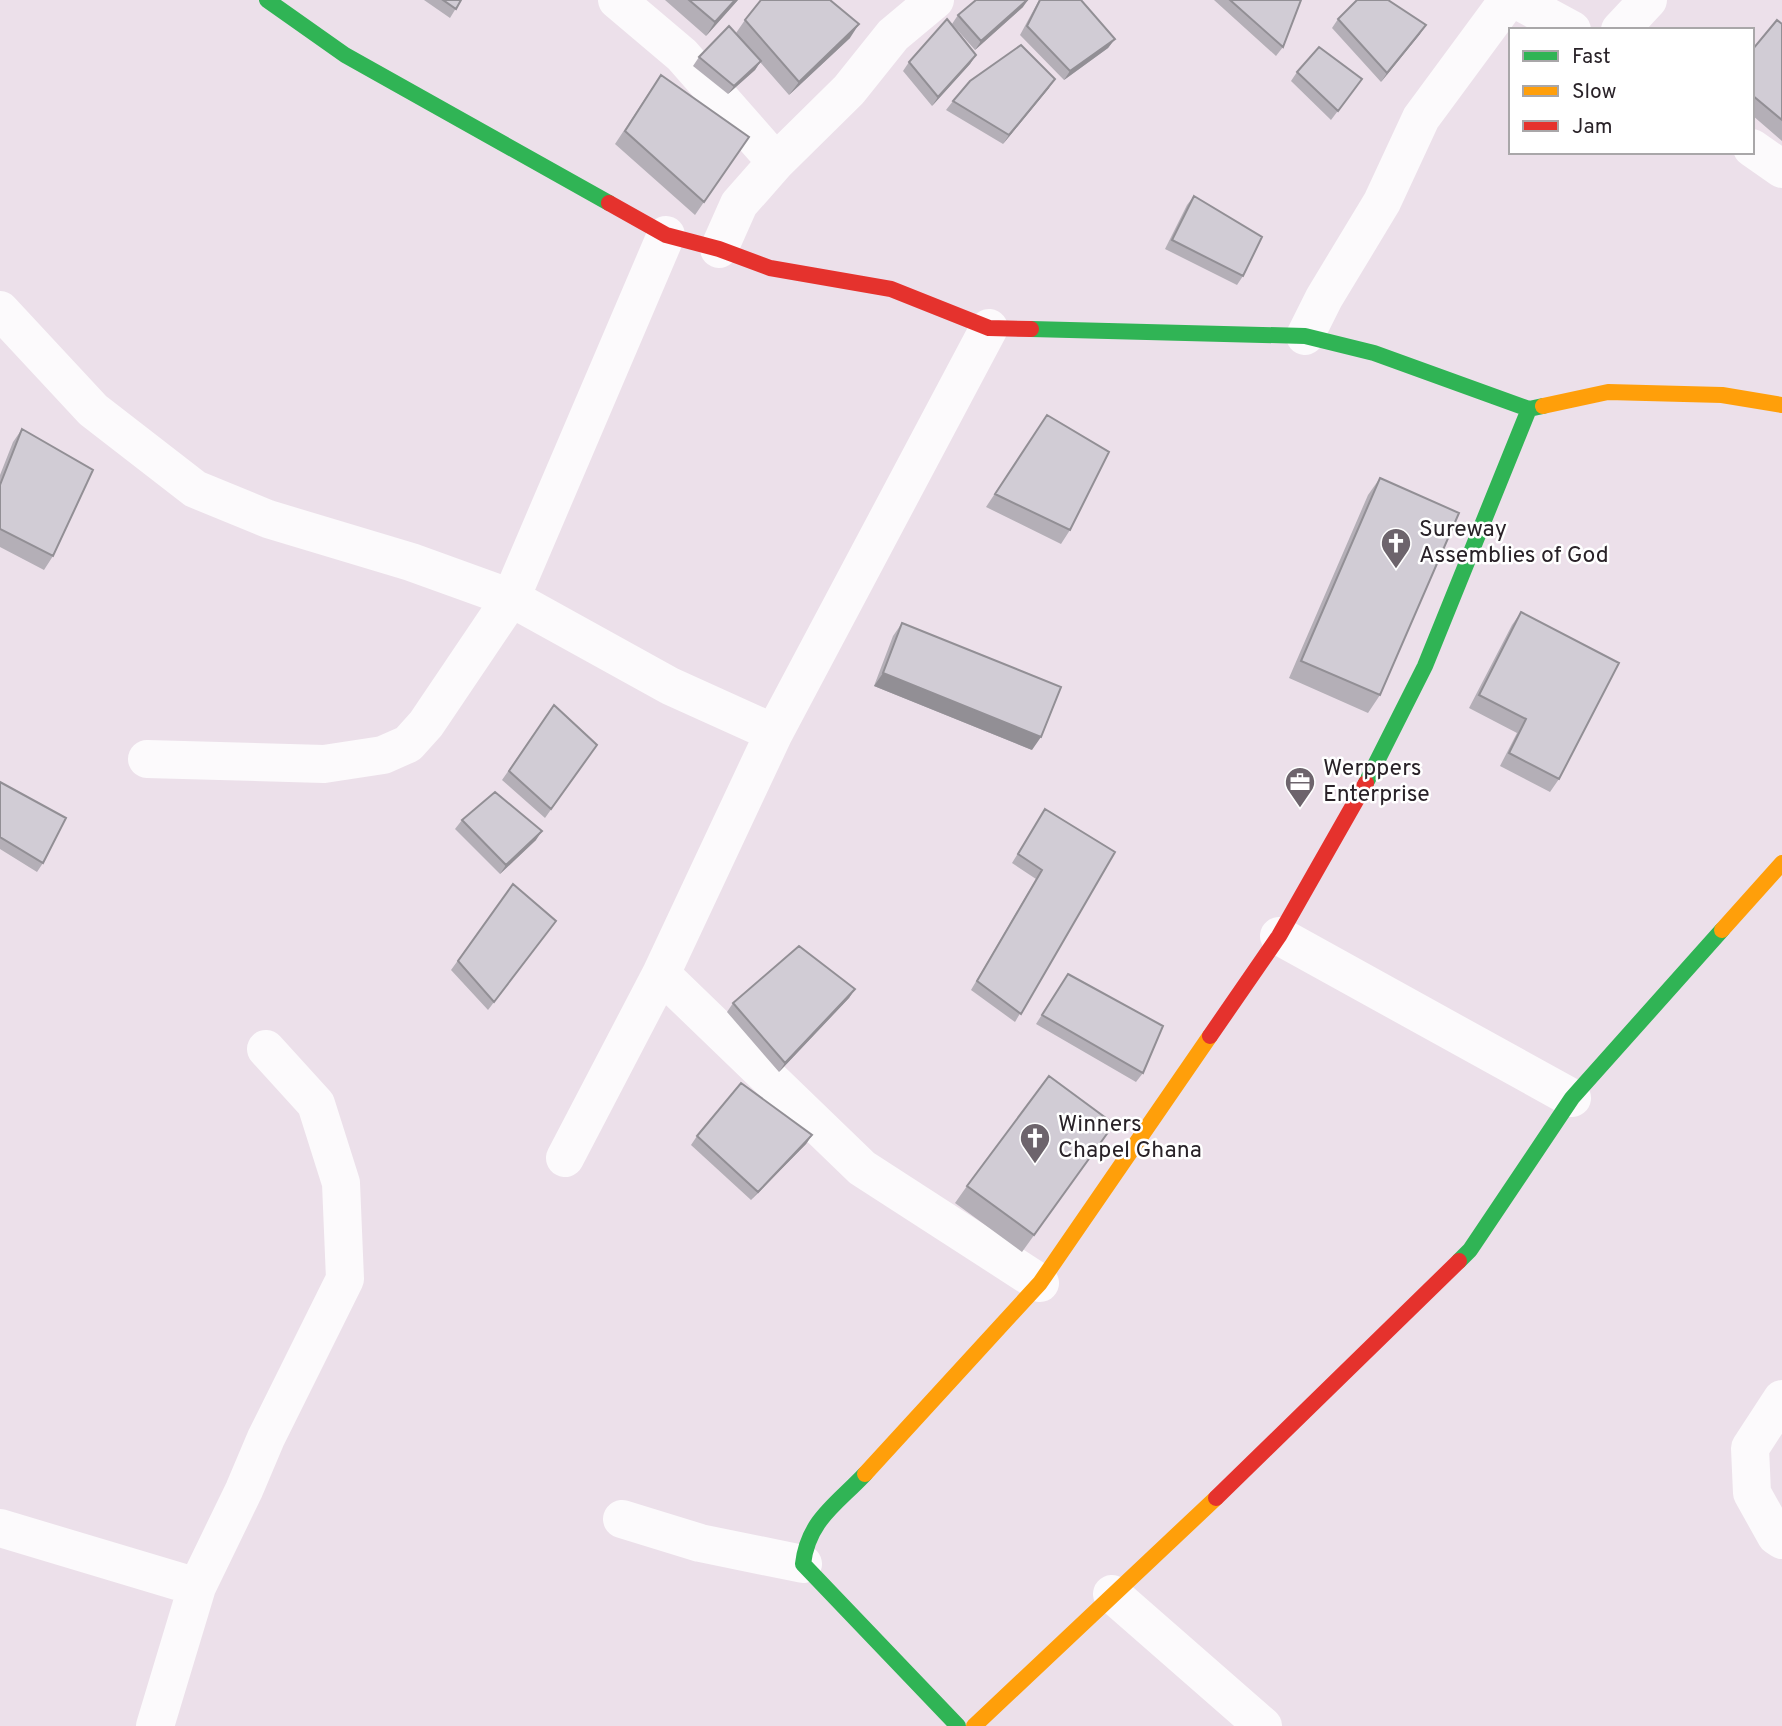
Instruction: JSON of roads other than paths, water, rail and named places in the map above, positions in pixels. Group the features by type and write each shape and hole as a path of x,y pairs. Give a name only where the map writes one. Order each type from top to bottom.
{"street":[{"path":"267,0 345,55 666,235 719,248 770,268 891,289 989,328 1306,335 1374,353 1529,409 1608,392 1721,395 1782,405"},
{"path":"617,0 682,55 776,162"},
{"path":"719,248 738,204 849,90 893,35 935,0"},
{"path":"1306,335 1324,298 1382,202 1421,118 1508,0"},
{"path":"1517,0 1568,28"},
{"path":"1622,28 1648,0"},
{"path":"1754,149 1782,169"},
{"path":"147,759 324,764 383,755 408,744 426,724 511,598 666,235"},
{"path":"0,310 93,410 195,489 268,519 411,562 511,598 670,686 774,733"},
{"path":"565,1158 661,975 774,733 989,328"},
{"path":"803,1563 804,1544 820,1519 852,1488 1040,1283 1279,936 1362,791 1425,666 1529,409"},
{"path":"974,1726 1228,1486 1470,1250 1572,1098 1782,863"},
{"path":"1279,936 1572,1098"},
{"path":"661,975 862,1168 1040,1283"},
{"path":"155,1726 197,1587 266,1438 345,1279 341,1183 316,1104 266,1049"},
{"path":"1782,1399 1750,1448 1752,1493 1776,1536 1782,1540"},
{"path":"622,1519 700,1543 803,1563 958,1726"},
{"path":"0,1528 197,1587"},
{"path":"1112,1594 1263,1726"}],"place":[{"name":"Sureway Assemblies of God","path":"1396,570"},
{"name":"Werppers Enterprise","path":"1300,809"},
{"name":"Winners Chapel Ghana","path":"1035,1165"}]}
